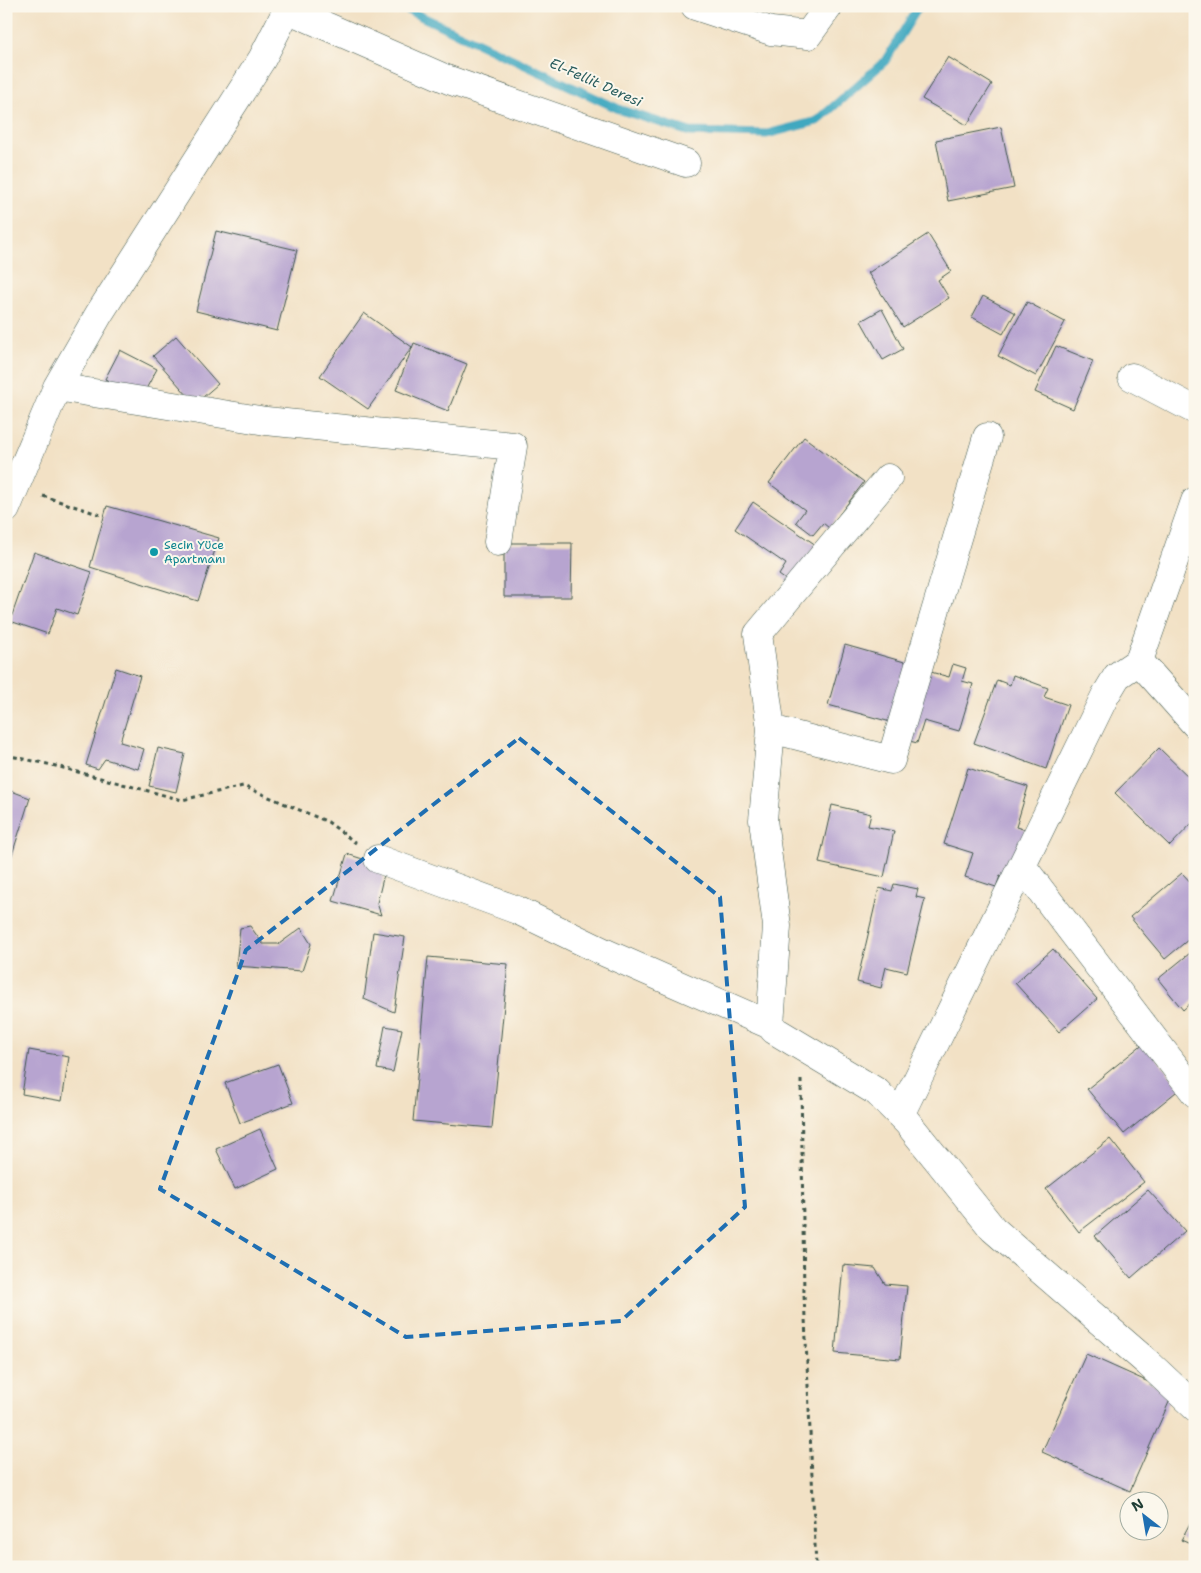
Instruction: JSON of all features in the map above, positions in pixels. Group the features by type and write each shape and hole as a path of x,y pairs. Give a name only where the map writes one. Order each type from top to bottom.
{"street":[{"path":"695,6 771,31 808,35 829,6"},
{"path":"10,498 57,387 99,314 262,59 288,8 449,80 686,163"},
{"path":"1132,377 1195,410"},
{"path":"57,387 266,420 512,446 498,542"},
{"path":"771,729 891,760 987,437"},
{"path":"770,1025 777,926 763,820 771,729 758,634 888,478"},
{"path":"900,1115 1105,696 1117,676 1139,661 1195,501"},
{"path":"1139,661 1195,724"},
{"path":"378,860 517,910 606,953 770,1025 774,1030 877,1092 900,1115 993,1229 1148,1363 1195,1407"},
{"path":"1022,866 1195,1093"}],"path":[{"path":"10,498 104,516"},
{"path":"6,755 52,764 182,800 243,786 328,822 378,860"},
{"path":"800,1044 804,1295 816,1567"}],"highlighted area":[{"path":"519,738 720,897 745,1207 621,1321 406,1337 160,1189 246,950"}],"building":[{"path":"948,57 992,84 967,125 922,99"},
{"path":"1001,127 1014,188 948,201 936,140"},
{"path":"216,231 297,250 277,331 196,311"},
{"path":"928,234 951,271 938,280 949,298 903,327 868,273"},
{"path":"983,296 1015,313 1003,334 972,317"},
{"path":"1027,302 1065,322 1036,376 998,356"},
{"path":"882,309 903,349 883,360 861,321"},
{"path":"364,313 412,347 368,409 320,376"},
{"path":"176,336 218,384 195,404 153,356"},
{"path":"414,343 467,364 448,411 396,390"},
{"path":"1056,346 1093,361 1073,409 1035,392"},
{"path":"120,350 157,369 141,398 105,379"},
{"path":"804,437 864,482 829,528 823,523 813,535 796,522 805,510 769,483"},
{"path":"753,502 816,545 790,583 779,575 786,564 735,529"},
{"name":"Secin Yüce Apartmanı","path":"107,506 219,538 198,601 90,567"},
{"path":"504,543 572,543 571,597 504,597"},
{"path":"34,552 92,572 77,615 57,608 48,634 10,621"},
{"path":"845,645 915,665 898,724 828,705"},
{"path":"953,664 966,668 962,681 973,684 959,731 924,721 917,743 906,740 927,671 949,677"},
{"path":"116,668 140,676 120,742 144,749 138,769 105,759 98,769 86,765"},
{"path":"1013,675 1048,688 1044,697 1068,705 1046,769 974,743 997,680 1010,685"},
{"path":"158,748 185,754 176,792 149,786"},
{"path":"1159,748 1195,783 1195,820 1170,846 1115,793"},
{"path":"968,768 1028,787 1016,827 1026,830 1011,880 1000,876 996,887 965,877 973,853 944,844"},
{"path":"6,789 30,798 10,861 6,860"},
{"path":"832,805 871,814 868,826 894,831 884,877 819,863"},
{"path":"347,854 375,863 384,874 377,903 381,915 333,901"},
{"path":"1182,873 1195,887 1195,934 1165,959 1130,917"},
{"path":"894,884 918,889 916,897 925,899 907,972 886,967 881,988 857,982 879,888 892,891"},
{"path":"250,926 263,944 279,944 301,928 311,944 302,971 236,966 240,928"},
{"path":"373,932 405,937 394,1012 364,999"},
{"path":"1053,949 1097,999 1059,1032 1015,983"},
{"path":"1195,949 1195,999 1183,1010 1158,979"},
{"path":"428,957 508,964 492,1128 413,1121"},
{"path":"385,1026 402,1029 393,1072 377,1069"},
{"path":"1144,1043 1181,1088 1124,1134 1087,1089"},
{"path":"29,1050 69,1057 62,1101 22,1094"},
{"path":"278,1064 293,1103 240,1123 225,1083"},
{"path":"260,1129 278,1169 235,1189 216,1149"},
{"path":"1110,1139 1144,1182 1079,1232 1046,1189"},
{"path":"1148,1190 1185,1231 1131,1278 1095,1236"},
{"path":"843,1265 875,1268 885,1284 907,1286 900,1359 835,1353"},
{"path":"1086,1354 1173,1393 1130,1490 1042,1452"},
{"path":"1195,1514 1195,1546 1181,1540"}],"waterway":[{"name":"El-Fellit Deresi","path":"399,6 621,110 690,132 767,134 817,121 885,61 919,6"}],"place":[{"name":"Secin Yüce Apartmanı","path":"154,552"}]}
